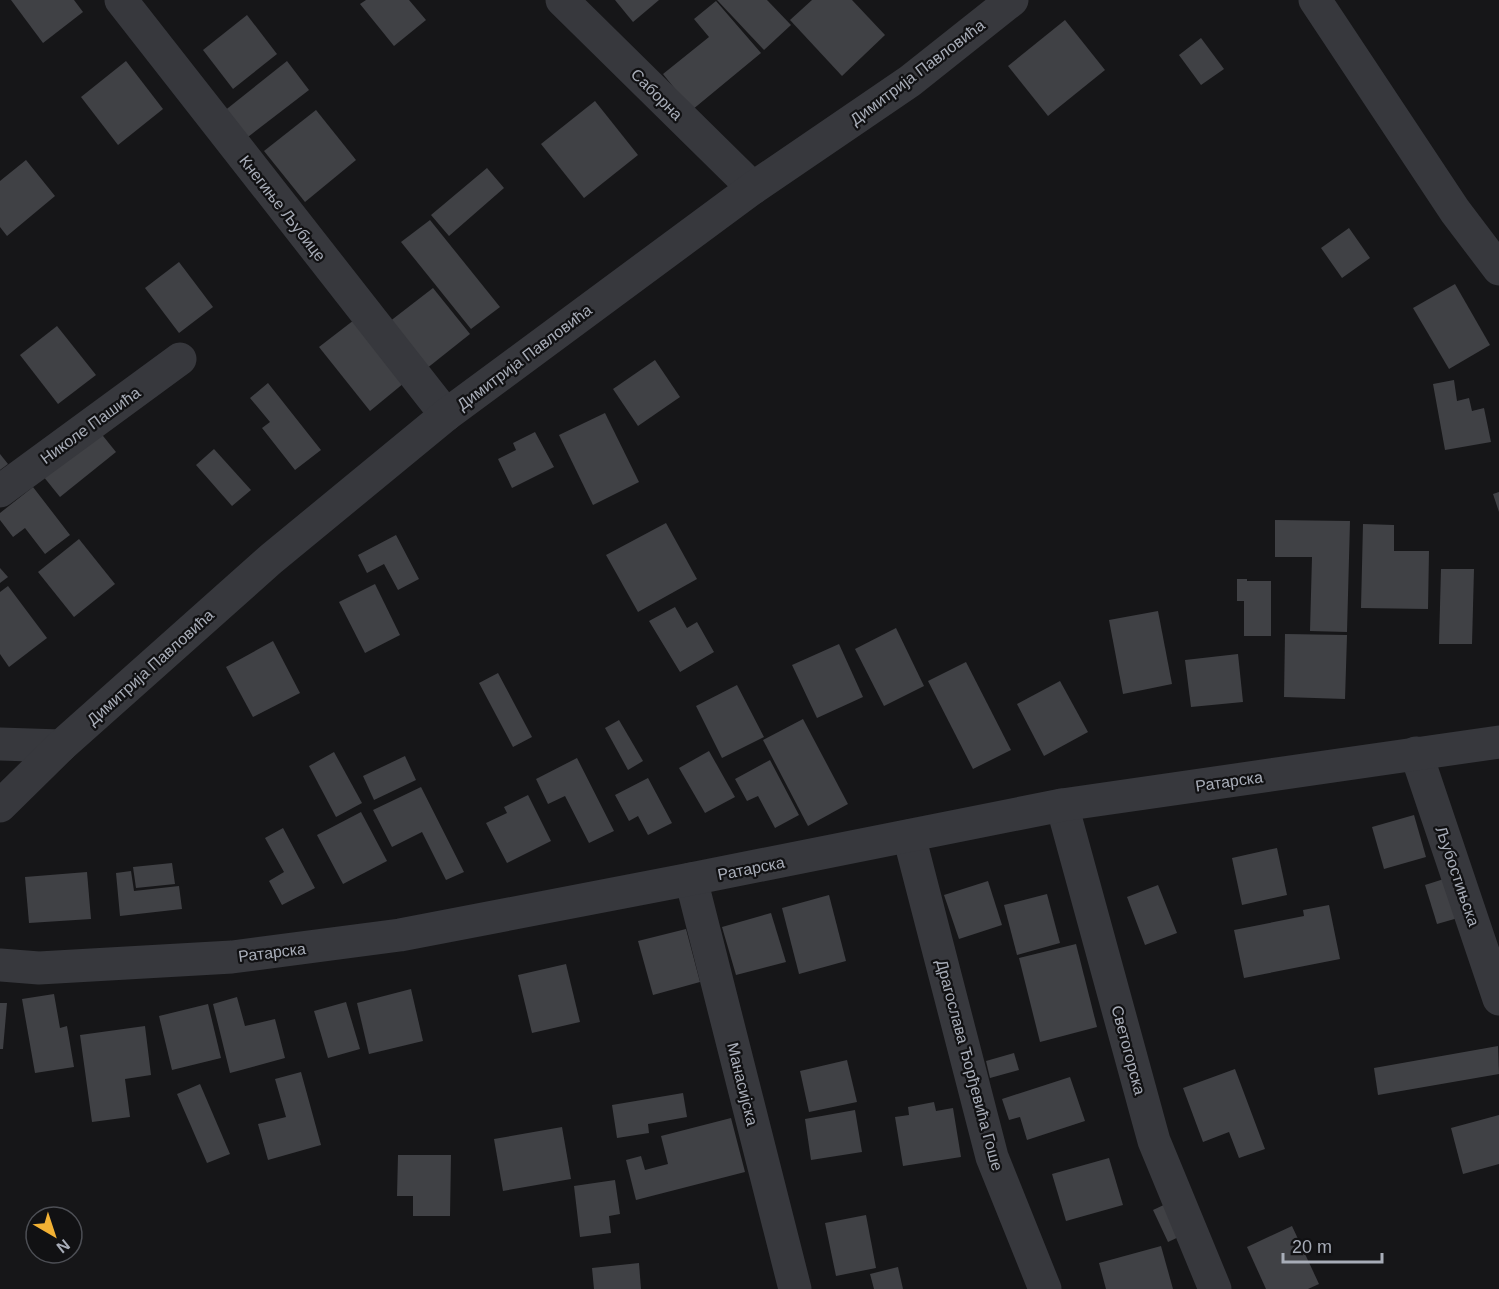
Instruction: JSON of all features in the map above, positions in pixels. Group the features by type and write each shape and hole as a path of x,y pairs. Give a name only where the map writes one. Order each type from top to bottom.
{"street":[{"name":"Кнегиње Љубице","path":"121,0 446,415"},
{"name":"Саборна","path":"562,0 753,188"},
{"name":"Димитрија Павловића","path":"0,806 61,746 271,559 446,415 753,188 910,81 1012,0"},
{"path":"1315,0 1455,211 1499,269"},
{"name":"Николе Пашића","path":"0,491 180,359"},
{"name":"Ратарска","path":"0,965 39,968 232,957 400,935 1062,805 1499,742"},
{"path":"0,744 61,746"},
{"name":"Љубостињска","path":"1416,753 1499,999"},
{"name":"Светогорска","path":"1062,805 1154,1141 1215,1289"},
{"name":"Драгослава Ђорђевића Гоше","path":"909,836 992,1157 1045,1289"},
{"name":"Манасијска","path":"691,879 795,1289"}],"building":[{"path":"11,0 74,0 83,12 43,43"},
{"path":"366,0 409,0 426,20 394,46 360,4"},
{"path":"615,0 659,0 633,22"},
{"path":"717,0 767,0 791,25 764,50"},
{"path":"812,0 852,0 885,35 842,76 790,20"},
{"path":"716,1 761,53 692,110 663,74 709,37 694,19"},
{"path":"247,15 277,54 233,89 203,50"},
{"path":"1065,20 1105,70 1048,116 1008,66"},
{"path":"1201,38 1224,69 1201,85 1179,55"},
{"path":"126,61 163,109 118,145 81,97"},
{"path":"287,61 309,90 244,140 223,112"},
{"path":"595,101 638,155 584,198 541,144"},
{"path":"316,110 356,160 305,202 264,151"},
{"path":"26,160 55,196 7,236 0,227 0,181"},
{"path":"487,168 504,188 449,236 431,215"},
{"path":"430,220 500,307 471,329 401,242"},
{"path":"1349,228 1370,258 1342,278 1321,248"},
{"path":"179,262 213,307 179,333 145,288"},
{"path":"1455,284 1490,345 1449,369 1413,308"},
{"path":"433,288 470,334 426,369 389,322"},
{"path":"354,320 404,383 370,411 319,347"},
{"path":"57,326 96,375 58,404 20,355"},
{"path":"655,360 680,397 638,426 613,389"},
{"path":"1454,380 1457,401 1469,398 1472,411 1484,408 1491,442 1445,450 1433,384"},
{"path":"268,383 321,450 295,470 262,428 270,422 250,398"},
{"path":"605,413 639,482 593,505 559,435"},
{"path":"99,431 116,452 60,497 43,476"},
{"path":"535,432 554,467 512,488 498,459 516,450 513,443"},
{"path":"214,449 251,490 232,506 196,465"},
{"path":"0,454 8,464 0,470"},
{"path":"33,487 70,535 45,554 25,528 13,537 0,520 0,513"},
{"path":"1499,492 1499,512 1493,494"},
{"path":"1275,520 1350,521 1347,632 1310,631 1312,557 1275,557"},
{"path":"666,523 697,579 638,612 606,555"},
{"path":"1363,524 1394,525 1394,551 1429,551 1428,609 1361,608"},
{"path":"396,535 419,579 398,590 384,564 367,573 358,555"},
{"path":"79,539 115,584 74,617 38,572"},
{"path":"0,568 8,577 0,583"},
{"path":"1441,569 1474,569 1472,644 1439,644"},
{"path":"1237,579 1271,581 1271,636 1244,636 1244,601 1237,601"},
{"path":"375,584 400,635 365,653 339,602"},
{"path":"8,586 47,638 9,667 0,654 0,592"},
{"path":"675,607 687,628 697,622 714,652 680,672 649,621"},
{"path":"1158,611 1172,684 1123,694 1109,620"},
{"path":"896,628 924,686 884,706 855,649"},
{"path":"1285,634 1347,635 1345,699 1284,697"},
{"path":"273,641 300,693 253,717 226,667"},
{"path":"839,644 863,697 817,718 792,665"},
{"path":"1238,654 1243,702 1191,707 1185,660"},
{"path":"966,662 1011,750 973,769 928,681"},
{"path":"498,673 532,737 513,747 479,683"},
{"path":"1060,681 1088,732 1044,756 1017,704"},
{"path":"737,685 764,737 722,758 696,706"},
{"path":"803,719 848,804 808,826 763,740"},
{"path":"619,720 643,761 628,770 605,728"},
{"path":"709,751 735,797 705,813 679,768"},
{"path":"334,752 362,803 336,817 309,766"},
{"path":"405,756 416,780 374,800 363,776"},
{"path":"577,758 614,831 589,843 565,796 548,804 536,779"},
{"path":"770,760 799,815 775,828 758,796 747,801 735,779"},
{"path":"648,778 672,823 648,835 638,816 629,821 615,795"},
{"path":"421,787 464,872 446,880 422,832 392,847 373,810"},
{"path":"528,795 551,841 507,863 486,823 507,813 504,807"},
{"path":"361,812 387,861 343,884 317,835"},
{"path":"1414,815 1426,857 1384,869 1372,827"},
{"path":"283,828 315,888 282,905 269,881 284,872 265,838"},
{"path":"1277,848 1287,895 1242,905 1232,858"},
{"path":"172,863 175,884 136,888 133,867"},
{"path":"131,871 134,891 179,886 182,909 120,916 116,873"},
{"path":"87,872 91,919 29,923 25,877"},
{"path":"1447,878 1458,918 1437,924 1425,885"},
{"path":"988,881 1002,925 959,939 944,895"},
{"path":"1158,885 1177,933 1145,945 1127,897"},
{"path":"1047,894 1060,943 1017,955 1004,905"},
{"path":"829,895 846,961 799,974 782,908"},
{"path":"1329,905 1340,959 1244,978 1234,930 1304,916 1303,910"},
{"path":"771,913 786,962 736,975 722,927"},
{"path":"686,929 700,982 653,995 638,941"},
{"path":"1076,944 1097,1027 1040,1042 1019,958"},
{"path":"566,964 580,1022 532,1033 518,975"},
{"path":"411,989 423,1041 369,1054 357,1003"},
{"path":"54,994 60,1028 67,1026 74,1067 35,1073 22,999"},
{"path":"237,997 245,1026 275,1019 285,1058 230,1073 213,1004"},
{"path":"346,1002 360,1049 328,1058 314,1011"},
{"path":"0,1003 7,1003 3,1049 0,1049"},
{"path":"208,1004 221,1058 172,1070 159,1016"},
{"path":"145,1026 151,1075 125,1079 130,1117 92,1122 80,1035"},
{"path":"1498,1046 1499,1074 1378,1095 1374,1068"},
{"path":"1014,1053 1019,1070 990,1078 986,1061"},
{"path":"847,1060 857,1102 809,1112 800,1071"},
{"path":"1235,1069 1265,1149 1239,1158 1229,1132 1203,1142 1183,1088"},
{"path":"301,1072 321,1145 268,1160 258,1124 286,1117 275,1079"},
{"path":"1070,1077 1085,1121 1027,1140 1020,1117 1009,1120 1002,1099"},
{"path":"200,1084 230,1154 207,1163 177,1094"},
{"path":"683,1093 687,1117 648,1124 649,1133 617,1138 612,1105"},
{"path":"934,1102 936,1111 953,1108 961,1157 903,1166 895,1117 909,1115 908,1107"},
{"path":"855,1110 862,1152 811,1160 805,1119"},
{"path":"1499,1115 1499,1164 1463,1174 1451,1128"},
{"path":"731,1118 745,1172 636,1200 626,1160 641,1156 645,1170 668,1164 661,1136"},
{"path":"562,1127 571,1179 503,1191 494,1139"},
{"path":"398,1155 451,1155 450,1216 413,1216 413,1196 397,1196"},
{"path":"1109,1158 1123,1205 1066,1221 1052,1174"},
{"path":"615,1180 620,1214 609,1216 611,1233 580,1237 574,1186"},
{"path":"1168,1203 1183,1235 1168,1242 1153,1210"},
{"path":"866,1215 876,1268 836,1276 825,1223"},
{"path":"1292,1226 1319,1284 1308,1289 1266,1289 1247,1247"},
{"path":"1161,1246 1173,1289 1106,1289 1099,1263"},
{"path":"639,1263 641,1289 594,1289 592,1268"},
{"path":"898,1267 903,1289 874,1289 870,1274"}]}
